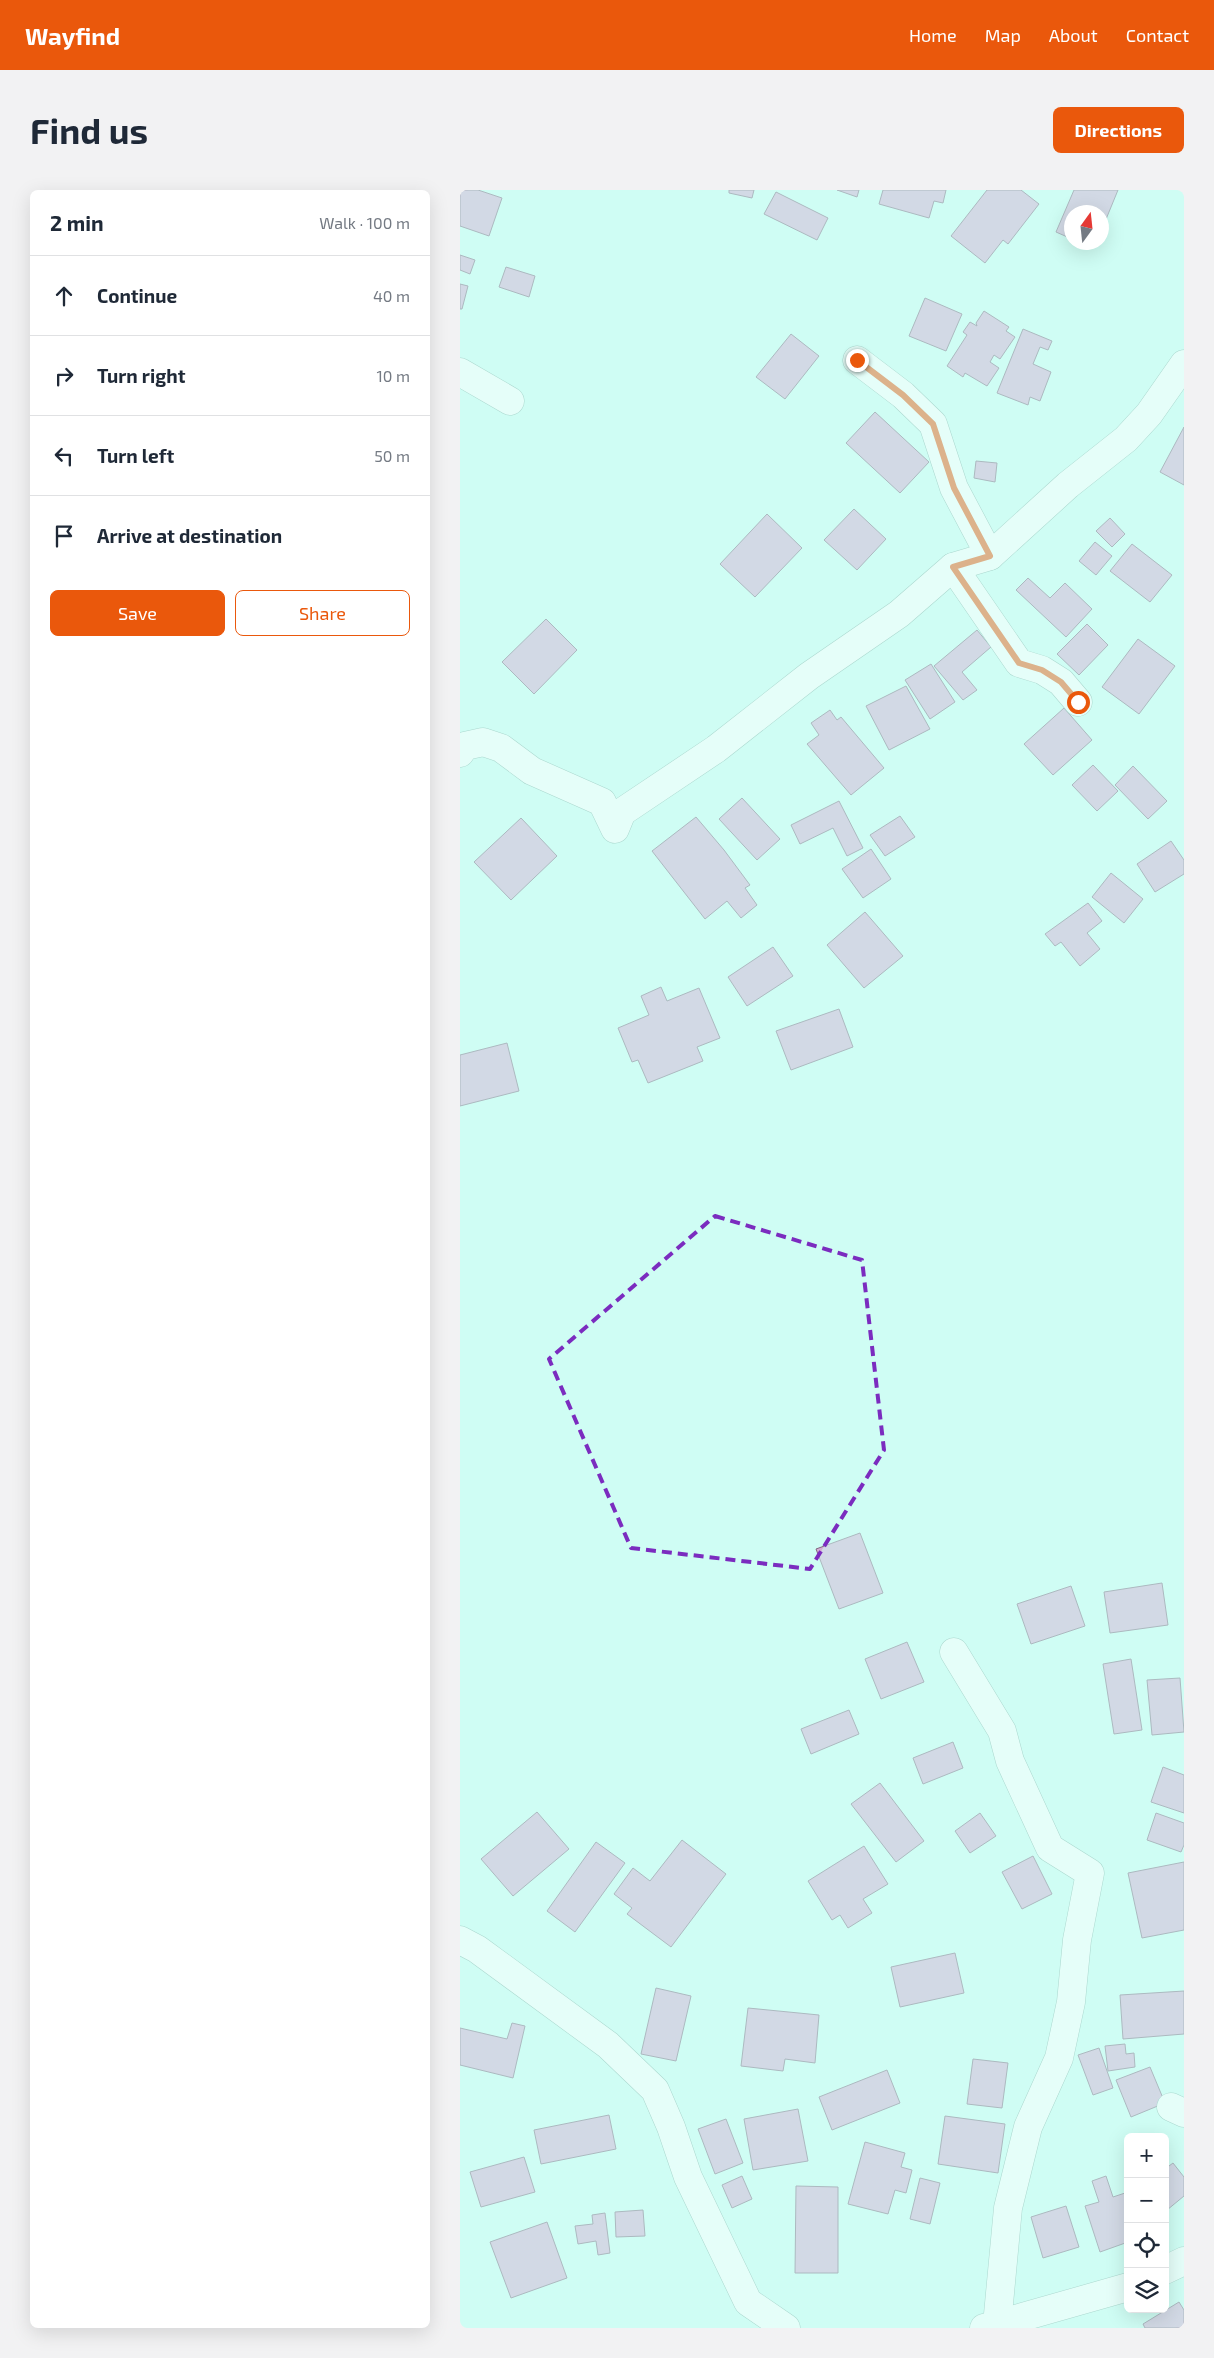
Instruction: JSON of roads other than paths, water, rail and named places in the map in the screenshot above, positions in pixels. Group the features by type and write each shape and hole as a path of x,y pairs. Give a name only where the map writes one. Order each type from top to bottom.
{"street":[{"path":"857,360 903,395 933,424 954,488 990,556"},
{"path":"460,753 464,746 483,742 501,748 532,770 602,802 615,829 622,812 716,749 809,676 898,614 953,567 990,556 1068,485 1126,439 1148,414 1184,364"},
{"path":"460,372 510,401"},
{"path":"953,567 1019,663 1042,670 1061,682 1078,702"},
{"path":"954,1652 1002,1731 1010,1761 1050,1848 1090,1873 1077,1940 1071,2002 1059,2058 1028,2128 1008,2208 991,2327 1124,2288"},
{"path":"460,1940 477,1949 608,2046 655,2090 671,2127 688,2177 748,2302 786,2328"},
{"path":"1169,2268 1184,2261"}]}
